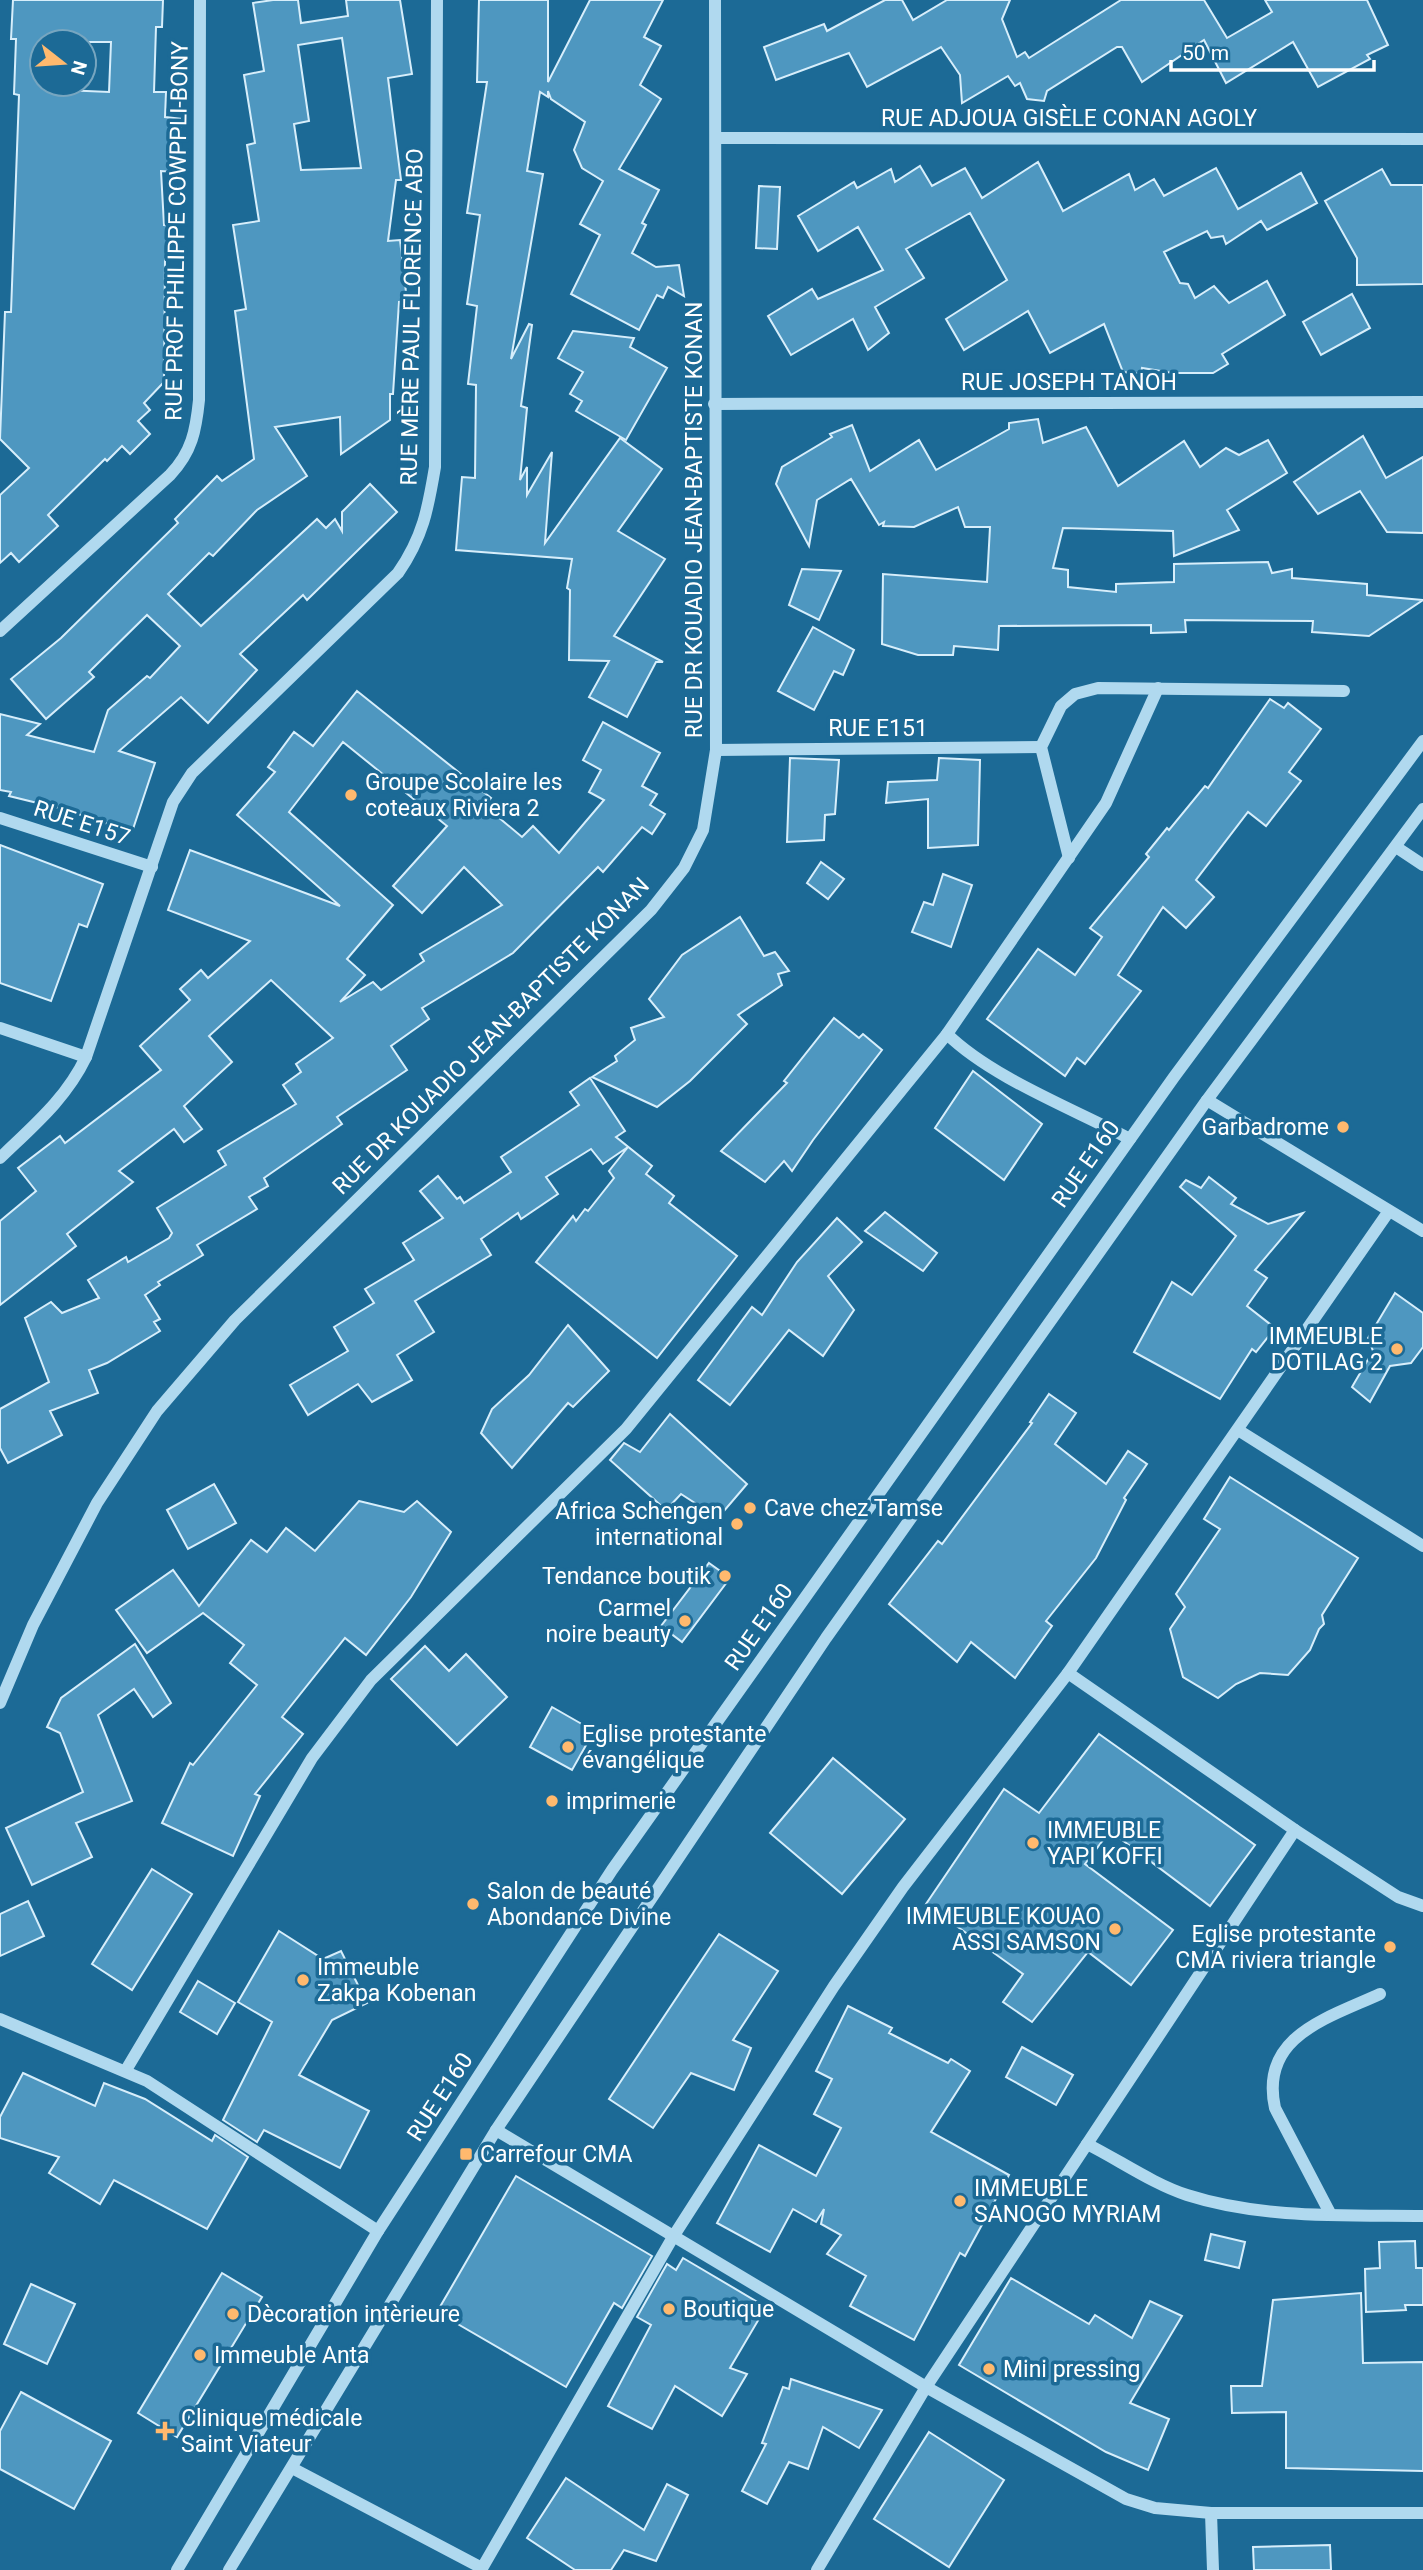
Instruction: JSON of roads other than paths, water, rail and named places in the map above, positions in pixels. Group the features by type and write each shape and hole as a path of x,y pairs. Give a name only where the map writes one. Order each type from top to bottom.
{"street":[{"name":"RUE PROF PHILIPPE COWPPLI-BONY","path":"0,631 170,475 191,446 197,429 200,0"},
{"name":"RUE MÈRE PAUL FLORENCE ABO","path":"0,1158 54,1107 74,1082 86,1057 173,802 192,773 398,573 415,549 425,523 435,467 437,0"},
{"name":"RUE DR KOUADIO JEAN-BAPTISTE KONAN","path":"0,1703 33,1625 97,1503 157,1411 235,1320 651,910 684,868 703,830 716,750 715,0"},
{"name":"RUE ADJOUA GISÈLE CONAN AGOLY","path":"716,138 1423,139"},
{"name":"RUE JOSEPH TANOH","path":"714,404 1423,402"},
{"path":"1069,859 1041,747 1051,722 1061,706 1074,694 1098,688 1344,691"},
{"path":"126,2070 312,1758 371,1680 626,1429 947,1034 1106,803 1158,688"},
{"name":"RUE E160","path":"177,2570 378,2231 612,1870 1130,1139 1423,741"},
{"name":"RUE E151","path":"716,750 1041,747"},
{"path":"229,2570 417,2255 496,2130 826,1639 1207,1100 1423,809"},
{"name":"RUE E157","path":"0,818 152,867"},
{"path":"1396,846 1423,865"},
{"path":"0,1028 86,1057"},
{"path":"947,1034 966,1052 990,1066 1130,1139"},
{"path":"1207,1100 1423,1231"},
{"path":"292,2468 481,2569 673,2237 834,1986 903,1887 1068,1673 1390,1211"},
{"path":"1238,1430 1423,1546"},
{"path":"1068,1673 1295,1830 1398,1897 1423,1906"},
{"path":"817,2570 926,2387 1295,1830"},
{"path":"1331,2215 1275,2108 1271,2091 1273,2073 1285,2048 1299,2032 1380,1994"},
{"path":"0,2019 126,2070 378,2231"},
{"path":"496,2130 926,2387 1126,2499 1155,2508 1211,2513 1423,2513"},
{"path":"1087,2144 1184,2195 1234,2208 1331,2215 1423,2216"},
{"path":"1211,2513 1213,2570"}],"place":[{"name":"Groupe Scolaire les coteaux Riviera 2","path":"351,795"},
{"name":"Garbadrome","path":"1343,1127"},
{"name":"IMMEUBLE DOTILAG 2","path":"1397,1349"},
{"name":"Cave chez Tamse","path":"750,1508"},
{"name":"Africa Schengen international","path":"737,1524"},
{"name":"Tendance boutik","path":"725,1576"},
{"name":"Carmel noire beauty","path":"685,1621"},
{"name":"Eglise protestante évangélique","path":"568,1747"},
{"name":"imprimerie","path":"552,1801"},
{"name":"IMMEUBLE YAPI KOFFI","path":"1033,1843"},
{"name":"Salon de beauté Abondance Divine","path":"473,1904"},
{"name":"IMMEUBLE KOUAO ASSI SAMSON","path":"1115,1929"},
{"name":"Eglise protestante CMA riviera triangle","path":"1390,1947"},
{"name":"Immeuble Zakpa Kobenan","path":"303,1980"},
{"name":"Carrefour CMA","path":"466,2154"},
{"name":"IMMEUBLE SANOGO MYRIAM","path":"960,2201"},
{"name":"Boutique","path":"669,2309"},
{"name":"Dècoration intèrieure","path":"233,2314"},
{"name":"Immeuble Anta","path":"200,2355"},
{"name":"Mini pressing","path":"989,2369"},
{"name":"Clinique médicale Saint Viateur","path":"165,2431"}]}
